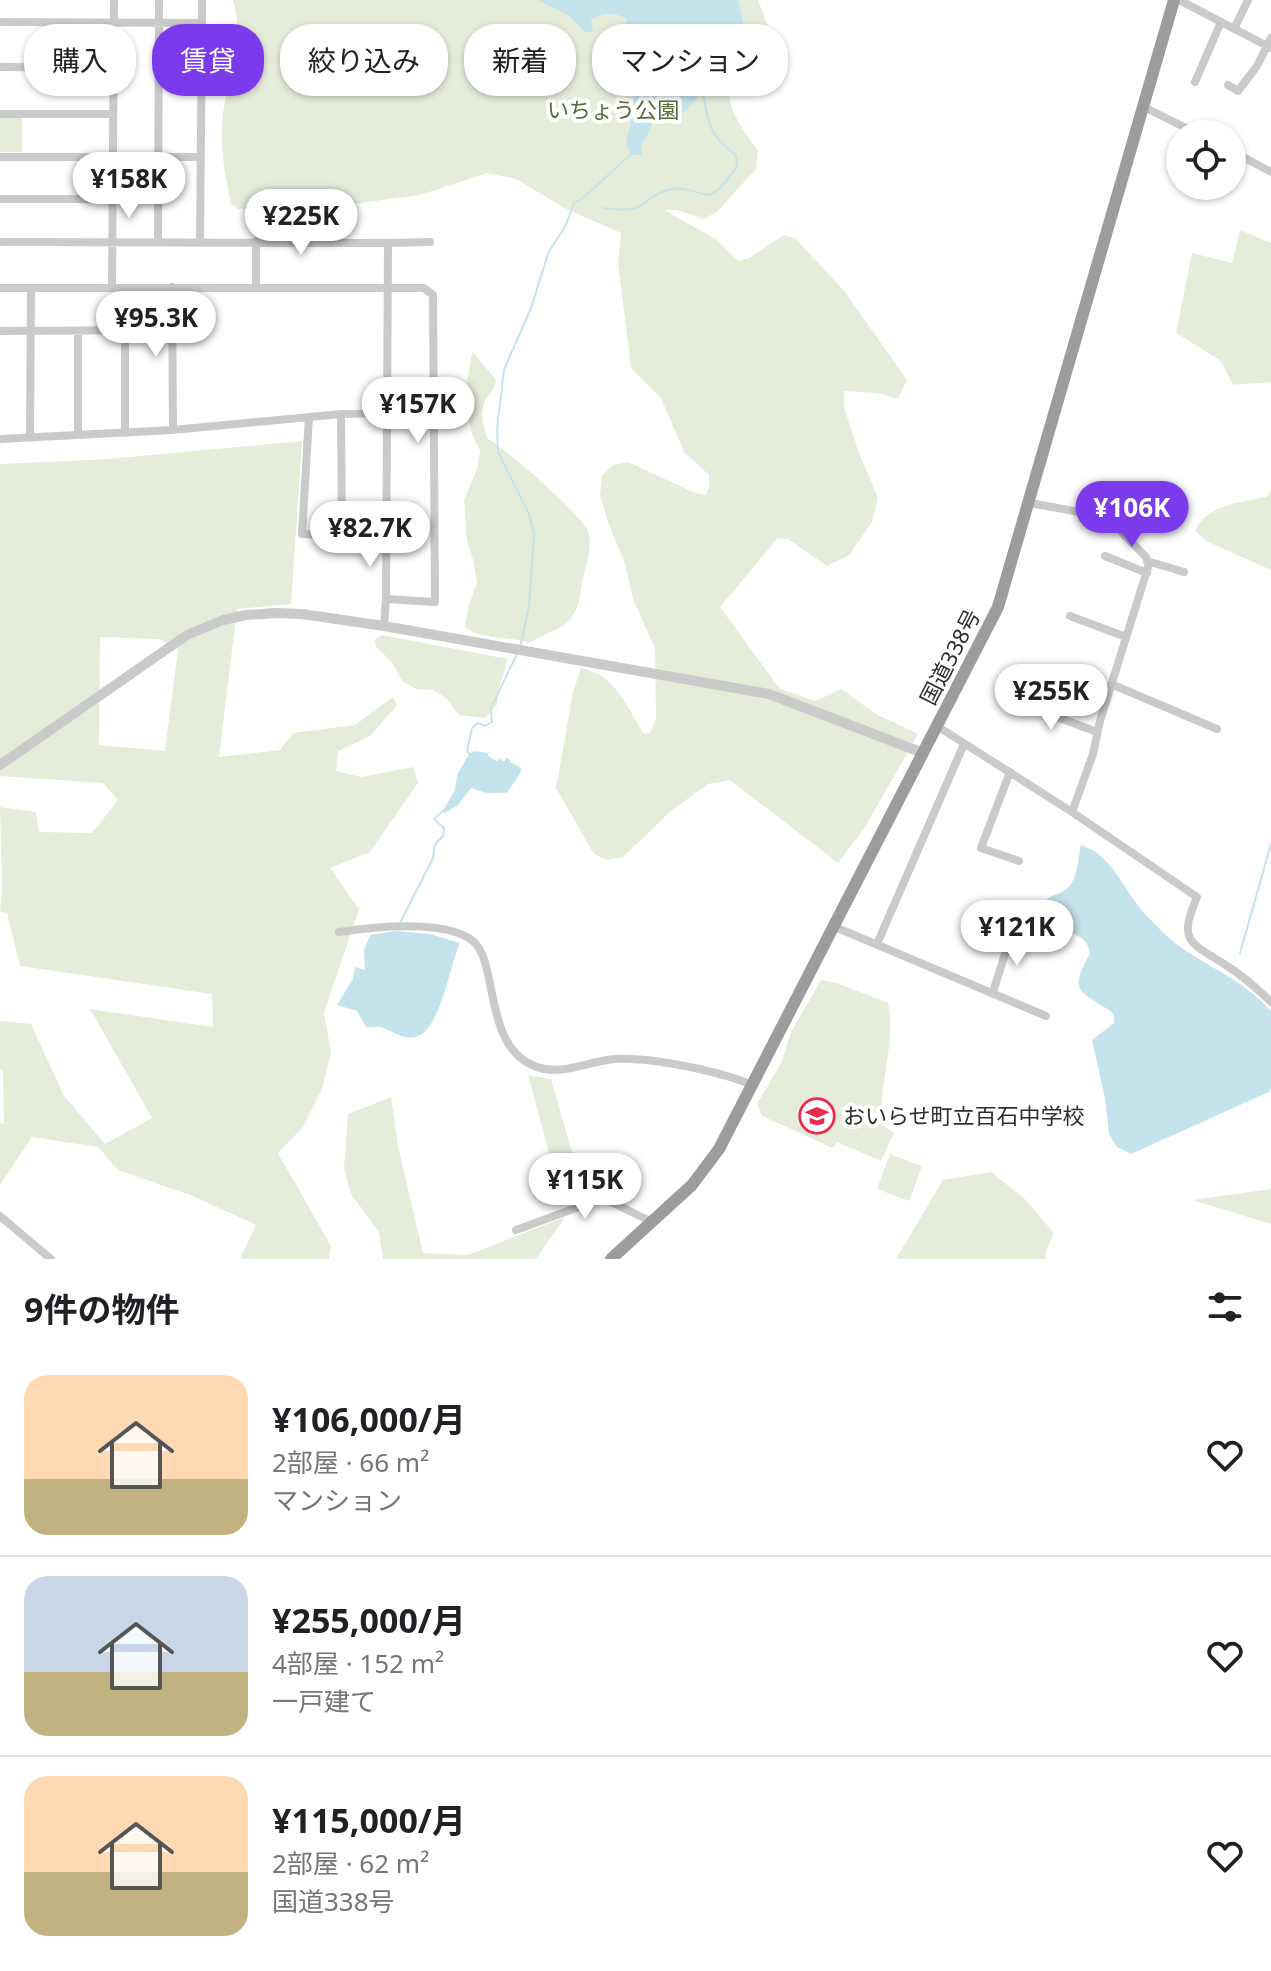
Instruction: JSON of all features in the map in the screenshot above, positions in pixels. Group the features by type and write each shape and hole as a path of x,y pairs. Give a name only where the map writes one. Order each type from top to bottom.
{"highway":[{"name":"国道338号","path":"611,1259 709,1165 835,927 998,607 1177,0"}],"street":[{"path":"114,0 114,22"},
{"path":"158,241 159,0"},
{"path":"200,241 202,0"},
{"path":"1177,0 1270,44 1238,91 1228,85"},
{"path":"1234,29 1247,0"},
{"path":"0,22 202,23"},
{"path":"1195,82 1221,22"},
{"path":"0,67 24,67"},
{"path":"112,287 113,96"},
{"path":"1144,107 1170,120"},
{"path":"0,114 113,114"},
{"path":"0,157 200,157"},
{"path":"1246,159 1271,172"},
{"path":"0,199 112,199"},
{"path":"256,241 256,288"},
{"path":"0,242 430,242"},
{"path":"384,626 388,243"},
{"path":"172,287 173,430"},
{"path":"0,288 424,288 433,295 435,602 386,599"},
{"path":"30,438 31,288"},
{"path":"0,331 172,330"},
{"path":"78,331 78,435"},
{"path":"125,331 125,433"},
{"path":"0,439 173,430 341,414 434,412"},
{"path":"341,414 342,536"},
{"path":"309,417 302,534 386,538"},
{"path":"1030,503 1107,517 1114,521 1147,561 1184,572"},
{"path":"1105,556 1147,573"},
{"path":"1072,812 1093,754 1111,684 1147,573 1147,561"},
{"path":"0,765 156,655 203,627 246,615 276,613 384,626 769,694 923,753"},
{"path":"1070,616 1126,637"},
{"path":"1111,684 1217,729"},
{"path":"1017,702 1097,732"},
{"path":"937,726 1197,897 1189,917 1191,943 1242,976 1271,1002"},
{"path":"877,944 964,744"},
{"path":"1010,772 981,848 1019,861"},
{"path":"339,932 374,926 404,926 461,934 471,939 481,951 503,1034 515,1052 531,1064 564,1070 602,1061 641,1060 730,1077 752,1085"},
{"path":"835,927 1046,1016"},
{"path":"993,992 1011,935"},
{"path":"516,1230 603,1198 652,1222"},
{"path":"0,1216 51,1259"}],"green space":[{"name":"いちょう公園","path":"233,0 758,0 767,24 592,24 592,96 730,96 736,118 758,150 756,169 717,212 704,219 677,210 664,210 717,240 738,261 749,258 784,235 796,239 845,292 907,380 898,399 877,393 844,391 844,407 878,498 872,522 849,555 827,566 788,539 778,538 720,607 780,689 816,701 841,689 876,714 918,734 865,827 838,863 730,780 708,784 671,811 623,857 607,860 594,854 556,788 573,692 581,668 593,671 611,684 644,734 650,733 656,718 655,648 633,599 625,564 608,522 600,495 602,476 613,465 628,462 695,493 706,495 709,487 709,475 684,452 661,398 631,368 618,263 621,233 566,209 516,179 487,173 420,195 329,207 238,209 231,204 224,164 224,107 226,96 264,96 264,24 237,24"},
{"path":"0,117 22,117 22,152 0,152"},
{"path":"1240,230 1271,243 1271,382 1233,385 1221,361 1176,333 1192,253 1232,263"},
{"path":"473,352 496,380 483,408 487,438 560,499 589,534 588,559 574,614 562,626 529,643 480,634 465,627 477,583 467,541 464,500 477,469 480,450 471,429 467,402"},
{"path":"302,441 291,604 237,609 219,757 280,750 293,733 355,725 393,697 397,705 370,736 338,751 336,771 362,777 413,767 418,783 370,852 330,868 359,909 324,1013 331,1052 322,1089 303,1127 278,1153 331,1246 329,1259 240,1259 256,1225 193,1196 118,1170 98,1147 32,1137 0,1185 0,1123 4,1124 0,1021 31,1024 64,1096 105,1144 152,1118 90,1009 213,1027 212,994 20,966 7,913 0,912 0,807 36,812 39,832 92,833 118,800 103,783 0,776 0,464 108,459","holes":["100,637 159,639 178,649 165,751 99,745"]},
{"path":"1271,490 1271,570 1206,541 1195,531 1207,515 1216,510 1266,497"},
{"path":"382,635 508,659 497,705 485,718 459,715 446,698 433,690 416,689 402,681 392,662 376,647 375,639"},
{"path":"821,980 888,1003 890,1033 881,1110 882,1125 894,1133 881,1161 837,1142 833,1148 762,1116 757,1104 782,1061 791,1032"},
{"path":"528,1075 551,1079 584,1194 562,1201"},
{"path":"391,1097 398,1146 423,1253 468,1255 565,1217 536,1259 383,1259 379,1232 351,1194 344,1168 348,1114"},
{"path":"890,1154 922,1166 909,1201 877,1189"},
{"path":"991,1172 1026,1200 1054,1233 1046,1259 896,1259 943,1180"},
{"path":"1271,1189 1271,1224 1192,1200"}],"water":[{"path":"538,0 738,0 744,24 626,24 627,19 604,14 591,20 592,32 585,32 568,15"},
{"path":"634,96 698,96 682,114 673,110 662,98 641,145 642,155 631,155 626,143"},
{"path":"475,751 489,753 488,756 497,761 500,758 504,762 506,758 511,760 521,768 521,772 507,793 486,793 471,788 458,805 442,812 455,790 457,775 469,754"},
{"path":"1081,845 1103,858 1140,908 1171,940 1249,991 1271,1011 1269,1092 1131,1154 1117,1147 1109,1134 1105,1098 1092,1040 1114,1023 1114,1014 1081,991 1079,977 1090,954 1087,945 1061,925 1044,903 1070,885"},
{"path":"395,931 430,934 460,943 438,1011 424,1033 415,1037 405,1037 379,1027 366,1027 357,1011 337,1005 353,979 355,967 365,970 364,950 370,935"}],"waterway":[{"path":"604,208 619,210 638,207 653,196 671,189 710,195 720,188 737,167 736,155 715,135 704,96"},
{"path":"521,644 529,606 534,534 529,514 498,452 497,429 504,370 531,308 549,251 565,227 574,203 631,154"},
{"path":"470,754 467,751 472,728 478,723 485,726 492,722 491,708 517,654"},
{"path":"400,923 433,858 435,844 443,836 444,828 434,819 444,810"},
{"path":"1240,953 1271,844"}],"place":[{"name":"おいらせ町立百石中学校","path":"817,1116"}]}
